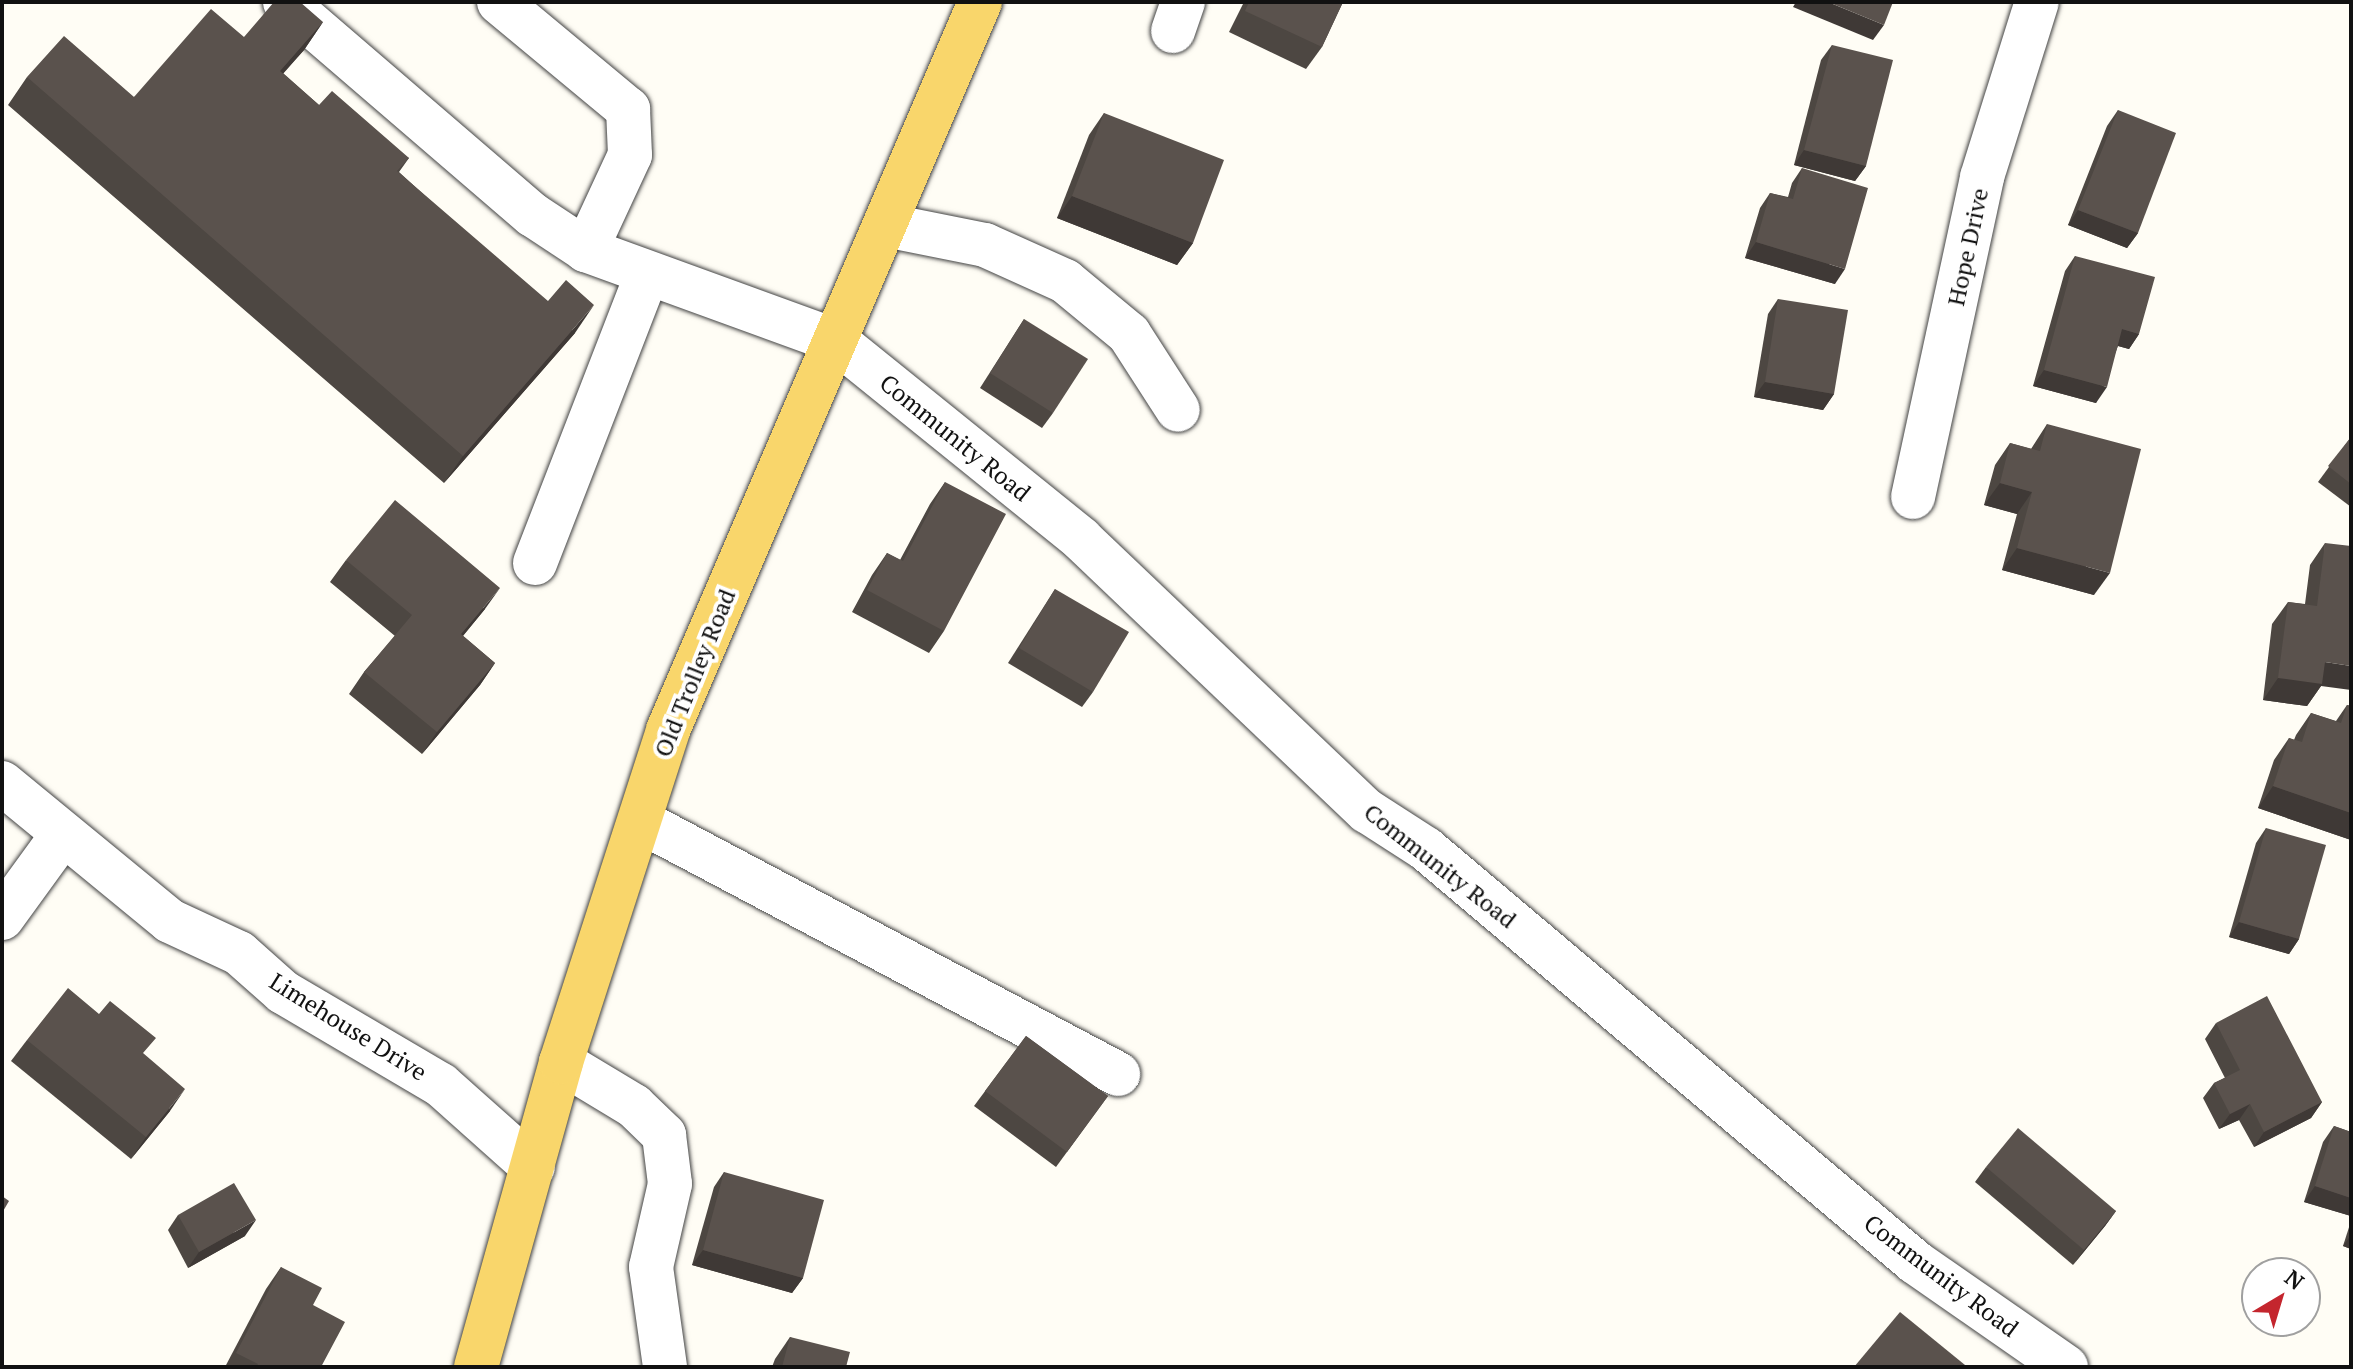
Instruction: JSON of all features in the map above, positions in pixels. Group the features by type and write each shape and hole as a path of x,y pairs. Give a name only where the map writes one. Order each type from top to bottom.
{"main road":[{"name":"Old Trolley Road","path":"476,1367 561,1062 668,730 980,2"}],"street":[{"name":"Community Road","path":"285,2 533,215 586,250 836,341 1081,539 1367,811 1426,849 1915,1262 2066,1367"},
{"path":"499,2 628,109 630,155 586,250"},
{"name":"Hope Drive","path":"1913,497 1982,177 2037,2"},
{"path":"885,225 985,245 1065,281 1129,334 1178,410"},
{"path":"535,563 647,274"},
{"name":"Limehouse Drive","path":"2,783 170,921 239,953 283,992 441,1085 533,1167"},
{"path":"640,821 1118,1074"},
{"path":"2,918 63,834"},
{"path":"561,1062 634,1106 664,1135 670,1184 651,1267 665,1367"}],"building":[{"path":"274,2 300,2 323,22 280,71 319,105 332,91 409,158 397,171 548,301 566,280 594,305 463,456 27,77 64,36 134,97 211,9 244,37"},
{"path":"1249,2 1343,2 1322,47 1245,11"},
{"path":"1828,2 1893,2 1884,25"},
{"path":"1832,45 1893,60 1866,166 1804,150"},
{"path":"2118,110 2176,133 2138,233 2078,210"},
{"path":"1104,113 1224,160 1193,243 1072,196"},
{"path":"1802,168 1868,188 1845,269 1756,242 1770,193 1793,199"},
{"path":"2075,256 2155,277 2139,334 2122,329 2107,387 2044,370"},
{"path":"1778,299 1848,310 1834,394 1765,382"},
{"path":"1024,319 1088,359 1053,413 990,373"},
{"path":"2047,424 2141,449 2110,573 2017,548 2032,492 2000,483 2010,443 2040,451"},
{"path":"2351,437 2351,484 2328,466"},
{"path":"945,482 1006,514 944,631 867,590 887,553 903,561"},
{"path":"395,500 500,588 461,634 495,663 437,732 364,672 412,615 346,560"},
{"path":"2325,543 2351,546 2351,666 2325,662 2322,684 2278,678 2288,602 2317,606"},
{"path":"1055,589 1129,632 1093,692 1019,648"},
{"path":"2347,705 2351,706 2351,813 2273,786 2289,738 2302,742 2311,713 2341,723"},
{"path":"2266,828 2326,845 2299,939 2239,922"},
{"path":"68,988 99,1014 110,1001 156,1038 143,1053 185,1089 146,1137 27,1040"},
{"path":"2267,996 2322,1102 2264,1132 2250,1104 2230,1114 2214,1083 2240,1070 2216,1023"},
{"path":"1026,1036 1108,1096 1067,1152 985,1091"},
{"path":"2334,1126 2351,1132 2351,1198 2315,1186"},
{"path":"2018,1128 2116,1211 2084,1250 1986,1167"},
{"path":"724,1172 824,1200 803,1278 703,1250"},
{"path":"234,1183 256,1220 199,1252 178,1215"},
{"path":"2,1196 9,1201 2,1213"},
{"path":"281,1267 322,1288 313,1305 345,1322 321,1367 256,1367 258,1364 236,1353"},
{"path":"1900,1312 1965,1365 1964,1367 1854,1367"},
{"path":"790,1337 850,1352 846,1367 782,1367"}]}
